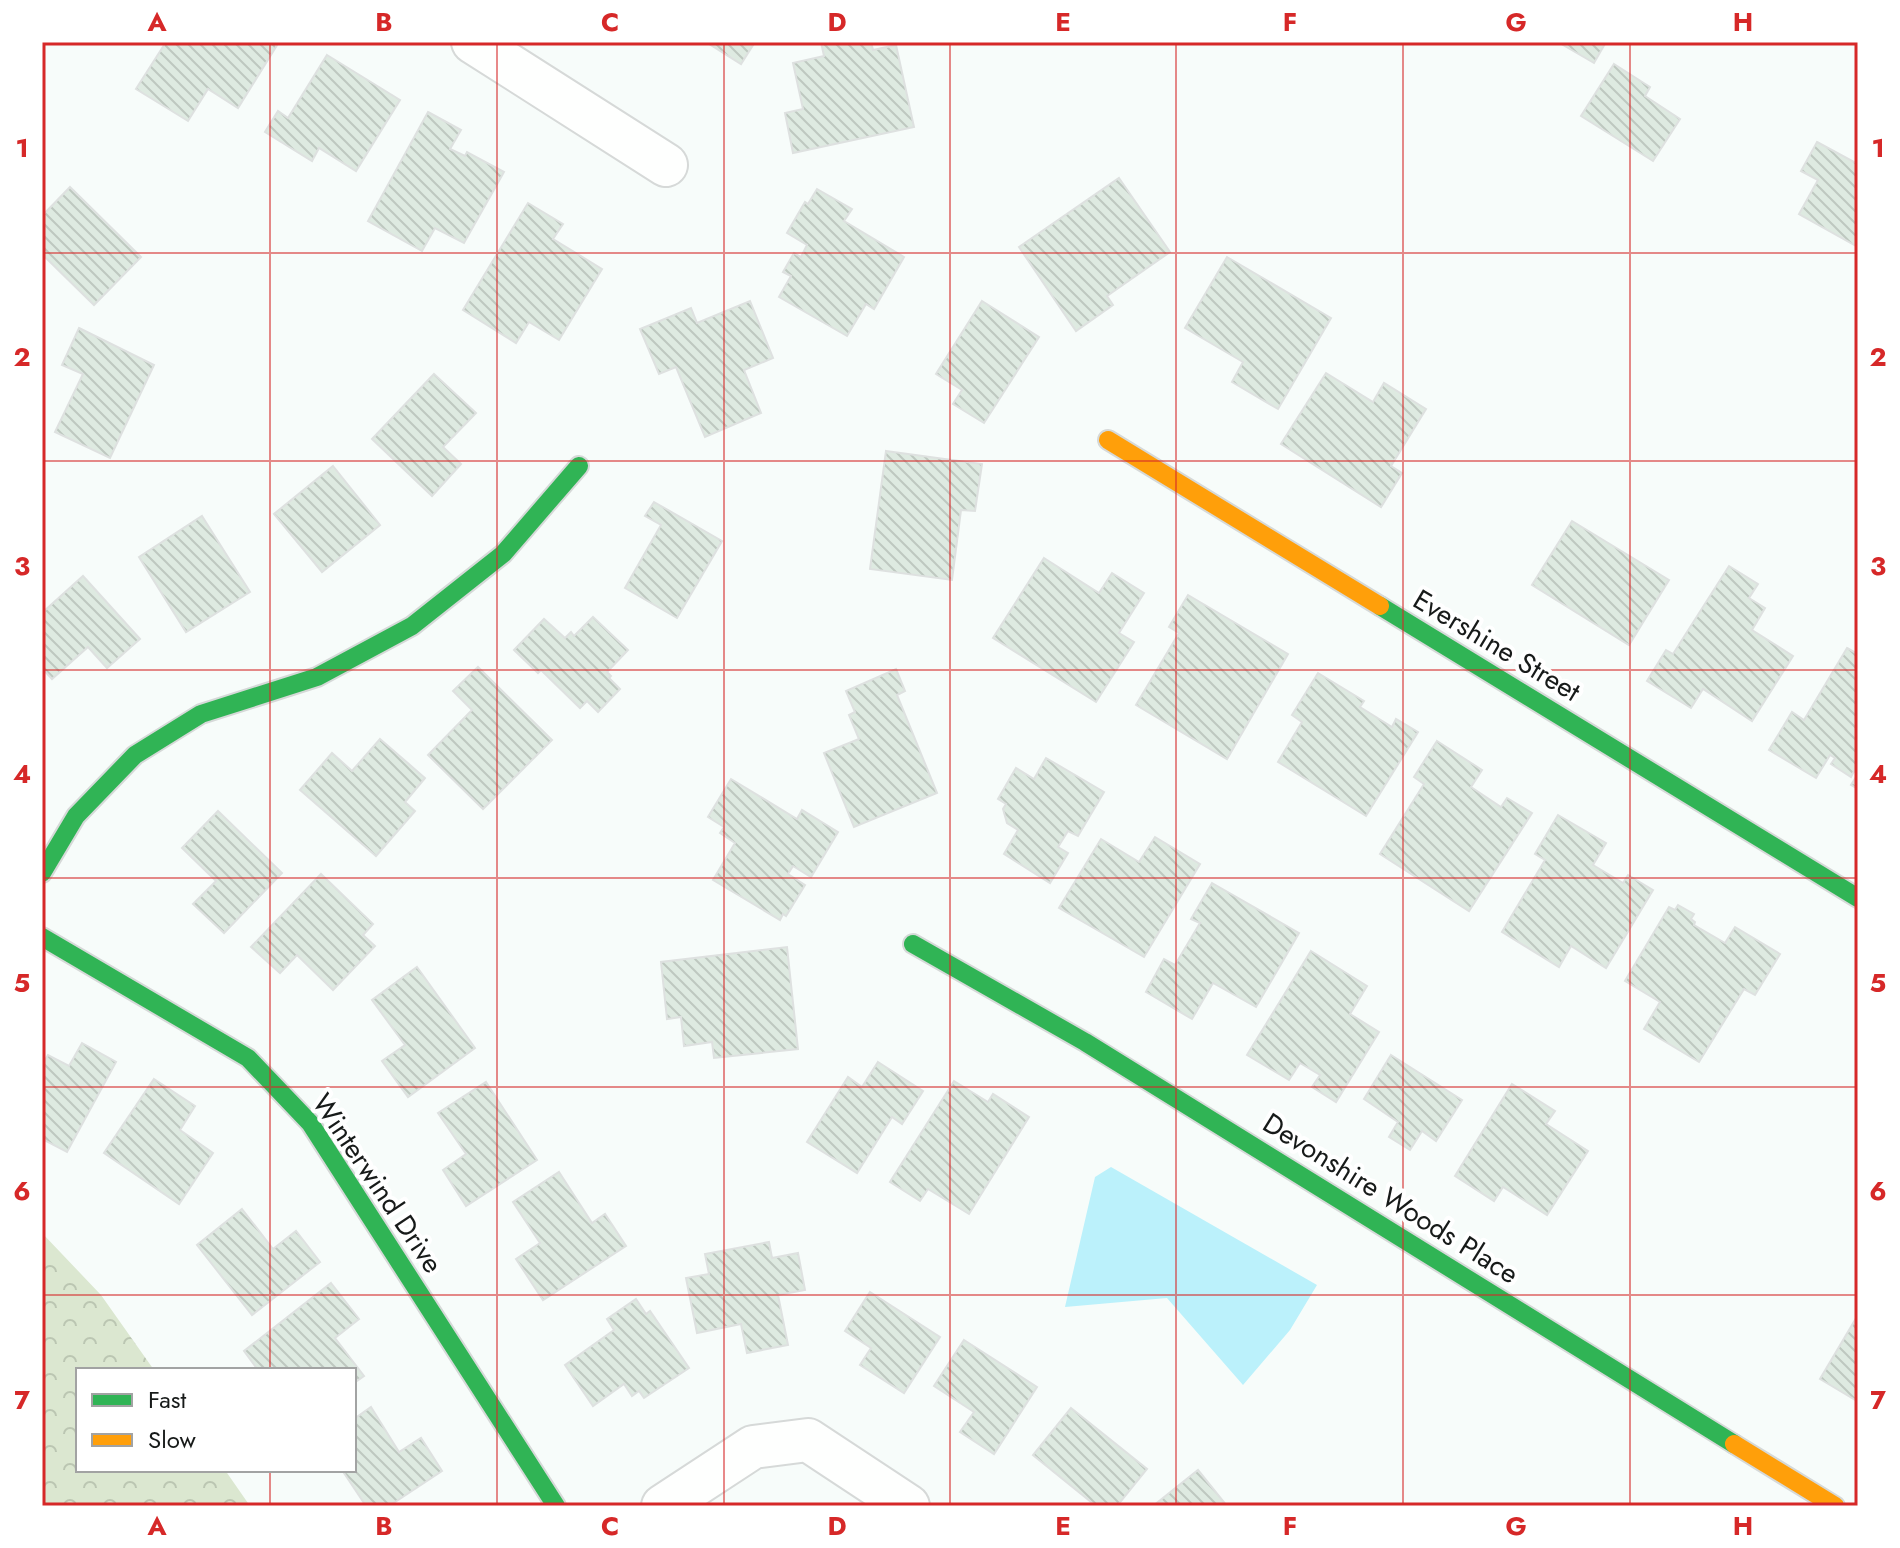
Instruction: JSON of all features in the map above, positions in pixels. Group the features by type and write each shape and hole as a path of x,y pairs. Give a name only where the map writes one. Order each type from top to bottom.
{"street":[{"path":"473,42 666,165"},
{"name":"Evershine Street","path":"1108,440 1858,898"},
{"path":"42,873 76,816 135,755 201,714 317,677 412,626 503,554 579,466"},
{"name":"Winterwind Drive","path":"42,937 248,1058 310,1123 556,1506"},
{"name":"Devonshire Woods Place","path":"913,944 1085,1042 1835,1506"},
{"path":"663,1506 753,1447 808,1440 908,1506"}],"green space":[{"path":"42,1233 101,1295 153,1368 76,1368 76,1472 226,1472 250,1506 42,1506"}],"water":[{"path":"1111,1167 1317,1285 1290,1330 1243,1385 1167,1298 1065,1307 1095,1177"}],"building":[{"path":"166,42 279,42 238,108 208,89 188,121 136,89"},
{"path":"706,42 755,42 741,64"},
{"path":"821,42 871,42 873,50 896,45 914,127 793,153 785,113 803,109 793,63 824,56"},
{"path":"1558,42 1606,42 1594,63"},
{"path":"327,55 400,100 356,171 319,148 312,161 265,132 278,111 288,118"},
{"path":"1614,64 1650,87 1645,96 1680,119 1653,161 1581,116"},
{"path":"428,112 461,130 450,149 465,156 467,152 504,172 464,243 435,228 422,251 368,221"},
{"path":"1817,142 1858,164 1858,247 1799,214 1818,180 1801,171"},
{"path":"1119,178 1170,252 1107,296 1113,305 1076,331 1019,247"},
{"path":"70,187 141,257 94,305 42,254 42,216"},
{"path":"817,189 852,209 844,221 904,257 874,309 866,304 847,336 779,297 791,276 783,272 794,253 801,257 807,245 787,233 805,202 808,204"},
{"path":"528,203 563,224 553,239 602,269 559,340 529,322 516,343 463,310"},
{"path":"1227,257 1331,318 1278,409 1232,382 1243,362 1185,328"},
{"path":"750,301 773,358 744,370 761,413 705,437 676,367 659,374 640,329 691,308 697,323"},
{"path":"982,301 1039,337 984,423 953,404 962,390 936,374"},
{"path":"79,328 154,365 110,458 55,432 83,374 62,365"},
{"path":"1326,373 1373,402 1384,383 1426,409 1391,466 1402,473 1381,507 1281,444"},
{"path":"434,374 476,413 443,447 461,464 432,496 372,439"},
{"path":"886,451 982,464 975,511 961,510 952,580 870,569"},
{"path":"333,466 380,525 322,572 274,514"},
{"path":"654,502 722,541 677,618 625,588 661,525 645,516"},
{"path":"202,516 250,592 186,632 139,557"},
{"path":"1572,521 1669,580 1629,645 1532,585"},
{"path":"1044,558 1099,593 1112,573 1144,593 1119,633 1134,642 1096,702 993,638"},
{"path":"1729,566 1758,584 1749,598 1765,608 1752,630 1793,656 1752,721 1703,689 1691,708 1647,681 1666,650 1673,654"},
{"path":"83,576 140,639 107,668 88,647 52,679 42,668 42,613"},
{"path":"1188,595 1288,654 1227,759 1136,705 1179,633 1169,627"},
{"path":"593,617 628,650 607,672 620,689 598,712 587,701 580,708 541,670 538,673 514,650 544,619 565,638 571,632 574,636"},
{"path":"1847,648 1858,654 1858,774 1854,771 1851,777 1831,764 1835,758 1830,755 1816,778 1769,750 1792,712 1804,720"},
{"path":"478,667 552,740 483,809 428,755 472,710 453,691"},
{"path":"896,669 905,691 897,695 937,793 854,827 824,753 859,739 849,715 855,712 846,691"},
{"path":"1318,673 1364,701 1360,707 1392,727 1396,719 1418,732 1366,816 1278,762 1302,722 1292,715"},
{"path":"380,739 425,778 405,802 415,811 376,856 300,790 332,753 352,771"},
{"path":"1437,741 1482,770 1471,787 1501,807 1507,798 1532,813 1469,911 1380,854 1424,784 1414,777"},
{"path":"1046,758 1104,792 1078,836 1068,831 1058,847 1068,853 1050,883 1004,854 1018,830 1007,823 1003,809 1006,804 998,799 1016,768 1034,779"},
{"path":"1858,774 1858,789 1851,785"},
{"path":"731,779 797,819 802,810 838,832 811,877 793,866 788,874 805,885 786,916 783,914 780,920 713,880 735,843 720,833 724,827 708,817"},
{"path":"218,811 282,873 224,933 193,904 216,881 182,848"},
{"path":"1558,815 1606,843 1593,865 1623,883 1628,875 1653,890 1606,968 1571,946 1559,967 1502,932 1545,860 1535,854"},
{"path":"1155,837 1200,864 1144,957 1059,908 1101,839 1139,862"},
{"path":"321,874 373,924 363,935 375,946 333,990 297,955 280,973 251,947"},
{"path":"1212,883 1299,933 1256,1007 1213,983 1192,1019 1146,992 1164,959 1175,965 1200,923 1191,919"},
{"path":"1678,905 1694,914 1691,919 1694,925 1725,943 1735,927 1780,954 1755,995 1744,989 1699,1062 1644,1029 1660,1002 1625,981 1669,907 1675,910"},
{"path":"787,947 798,1049 714,1058 712,1042 684,1046 681,1017 667,1019 661,962"},
{"path":"1311,951 1367,986 1350,1014 1379,1032 1336,1102 1312,1087 1320,1075 1300,1063 1289,1080 1247,1055"},
{"path":"417,967 475,1048 408,1097 382,1061 405,1045 372,1000"},
{"path":"82,1043 116,1062 67,1152 42,1139 42,1065 48,1055 69,1066"},
{"path":"1391,1055 1462,1100 1436,1141 1422,1131 1410,1150 1389,1137 1398,1122 1364,1099"},
{"path":"878,1062 923,1091 902,1124 892,1117 857,1173 807,1142 848,1077 862,1087"},
{"path":"154,1079 195,1106 180,1130 213,1153 179,1204 104,1153"},
{"path":"954,1081 988,1102 993,1094 1029,1117 969,1214 928,1189 920,1201 890,1182"},
{"path":"486,1082 537,1160 466,1206 443,1170 466,1154 438,1113"},
{"path":"1512,1084 1555,1111 1546,1124 1588,1151 1547,1215 1503,1187 1494,1201 1455,1176"},
{"path":"559,1172 592,1223 605,1214 626,1246 543,1300 516,1259 540,1243 513,1202"},
{"path":"242,1209 273,1249 296,1231 320,1262 252,1315 197,1245"},
{"path":"769,1242 772,1258 798,1253 805,1290 778,1295 788,1345 747,1353 741,1324 697,1333 686,1278 709,1274 705,1254"},
{"path":"331,1283 359,1319 335,1338 364,1376 356,1382 356,1368 257,1368 244,1351"},
{"path":"870,1292 940,1337 904,1393 860,1365 871,1348 845,1331"},
{"path":"636,1299 646,1314 650,1311 689,1368 644,1398 639,1391 632,1396 624,1384 593,1406 565,1365 614,1330 607,1319"},
{"path":"1858,1315 1858,1400 1857,1401 1820,1379"},
{"path":"964,1340 1037,1387 994,1454 960,1432 974,1412 934,1386"},
{"path":"371,1407 399,1452 421,1438 442,1471 389,1506 366,1506 343,1472 356,1472 356,1418"},
{"path":"1071,1408 1147,1469 1117,1506 1096,1506 1033,1455"},
{"path":"1198,1470 1227,1506 1153,1506"}],"traffic: fast":[{"path":"42,873 76,816 135,755 201,714 317,677 412,626 503,554 579,466"},
{"path":"1380,606 1858,898"},
{"path":"42,937 248,1058 310,1123 556,1506"},
{"path":"913,944 1085,1042 1734,1444"}],"traffic: slow":[{"path":"1108,440 1380,606"},
{"path":"1734,1444 1835,1506"}]}
